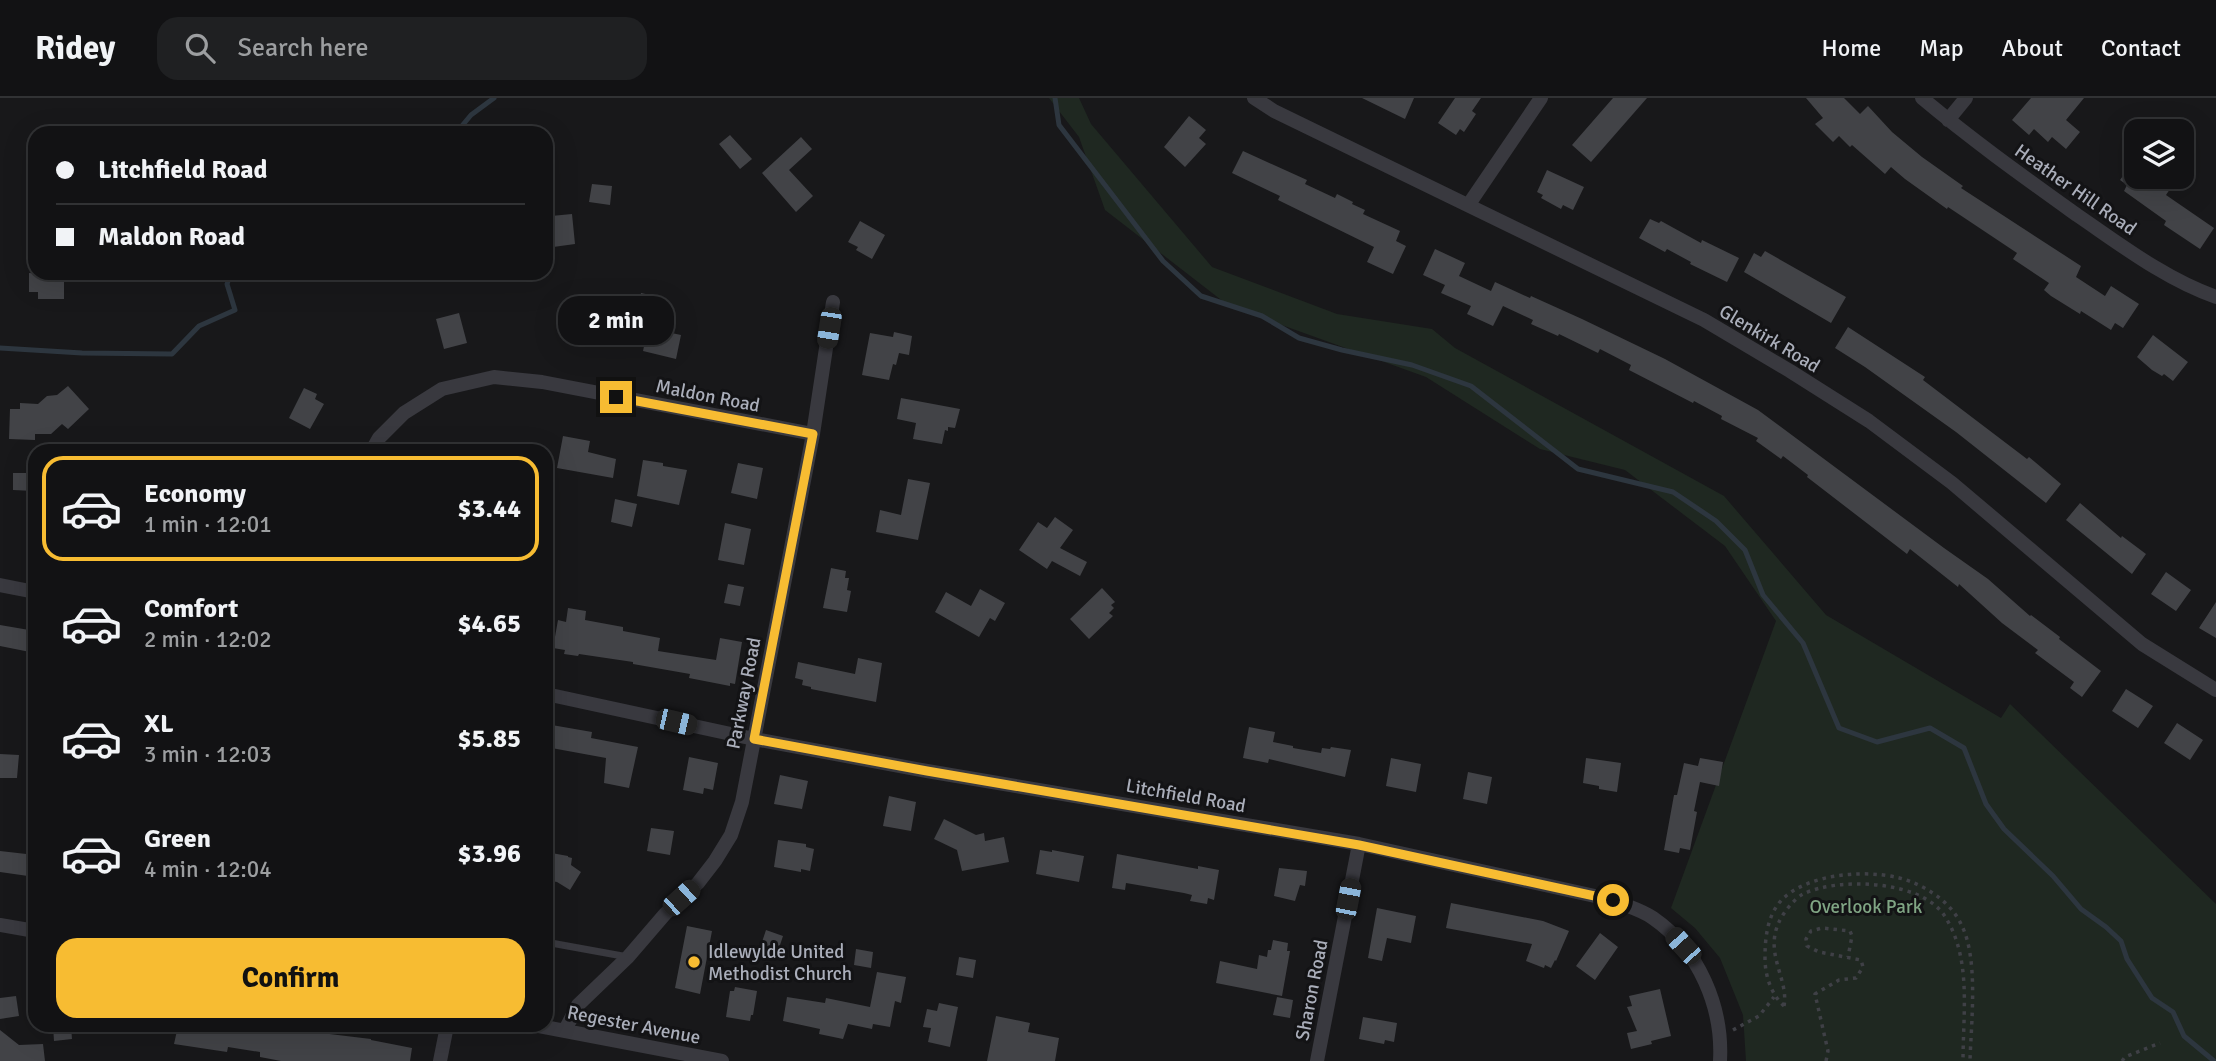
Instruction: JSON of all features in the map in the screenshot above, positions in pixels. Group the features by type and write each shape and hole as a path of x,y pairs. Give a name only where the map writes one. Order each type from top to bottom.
{"street":[{"name":"Glenkirk Road","path":"1254,98 1274,111 1704,320 1869,421 1952,483 2142,644 2216,690"},
{"path":"1469,204 1542,98"},
{"name":"Heather Hill Road","path":"1923,98 2019,173 2110,237 2162,271 2194,289 2216,297"},
{"path":"1948,120 1966,98"},
{"name":"Parkway Road","path":"565,1030 578,1005 698,883 731,835 742,803 813,434 833,302"},
{"name":"Maldon Road","path":"376,444 404,413 442,389 494,377 542,382 813,434"},
{"path":"0,585 28,591"},
{"name":"Litchfield Road","path":"553,696 754,739 1359,845 1613,900 1651,917 1669,931 1702,974 1715,1008 1720,1031 1720,1061"},
{"name":"Sharon Road","path":"1317,1061 1359,845"},
{"path":"0,925 28,930"},
{"name":"Regester Avenue","path":"553,1028 722,1061"},
{"path":"440,1061 446,1032"}],"lane":[{"path":"553,943 628,957"}],"path":[{"path":"1963,1061 1964,976 1961,950 1942,912 1909,891 1875,885 1838,885 1819,888 1800,896 1778,923 1774,944 1776,965 1786,995 1784,1006 1774,997 1765,965 1765,943 1770,919 1779,903 1794,889 1815,880 1836,875 1874,875 1912,881 1949,906 1961,924 1970,947 1970,1061"},
{"path":"1826,1061 1828,1051 1815,994 1839,980 1856,978 1863,967 1861,960 1819,952 1807,946 1806,939 1811,930 1850,930 1853,936 1848,957"},
{"path":"1720,1031 1734,1030 1759,1016 1774,997"},
{"path":"2122,1061 2125,1057 2160,1043"}],"green space":[{"name":"Overlook Park","path":"1049,98 1079,98 1091,124 1212,267 1337,314 1432,329 1455,348 1724,496 1826,615 2001,718 2010,704 2216,904 2216,1061 1746,1061 1743,1015 1720,958 1695,928 1671,908 1776,621 1725,546 1625,470 1540,449 1426,377 1229,306 1105,210 1079,137"}],"building":[{"path":"1362,98 1414,98 1405,119"},
{"path":"1455,98 1481,98 1472,111 1476,114 1464,132 1460,129 1456,135 1438,123"},
{"path":"1613,98 1647,98 1591,162 1572,145"},
{"path":"1806,98 1844,98 1860,114 1868,106 1892,132 1963,186 1961,188 2081,266 2076,277 2105,296 2111,286 2139,304 2123,328 2115,323 2111,330 2051,296 2044,290 2049,283 2013,259 2017,253 1948,207 1947,209 1891,167 1885,174 1839,136 1833,142 1815,124 1823,118"},
{"path":"2031,98 2084,98 2066,120 2080,132 2066,149 2052,137 2048,142 2034,129 2029,135 2012,120"},
{"path":"1189,116 1206,130 1199,138 1206,144 1185,167 1164,147"},
{"path":"730,135 752,159 740,169 719,144"},
{"path":"801,137 812,149 789,170 813,196 796,212 762,173"},
{"path":"1243,151 1307,180 1305,184 1335,198 1337,194 1353,202 1352,204 1365,210 1363,214 1400,231 1396,241 1406,246 1393,274 1367,262 1374,247 1278,200 1280,196 1232,173"},
{"path":"1547,170 1584,187 1573,210 1563,205 1561,209 1541,198 1543,195 1537,192"},
{"path":"592,184 612,186 610,205 589,202"},
{"path":"2170,189 2166,195 2214,228 2200,249 2164,225 2166,221 2124,191"},
{"path":"572,214 575,244 553,247 553,216"},
{"path":"1650,219 1659,223 1661,221 1701,243 1702,240 1739,258 1727,282 1667,249 1665,252 1639,238"},
{"path":"860,221 885,235 872,259 848,242"},
{"path":"1435,249 1465,263 1459,276 1491,291 1495,282 1530,298 1531,296 1665,359 1758,410 1988,579 2030,616 2101,671 2082,697 2070,688 2074,682 2035,653 2038,650 2002,623 1959,584 1958,587 1910,549 1907,554 1783,456 1781,459 1756,441 1758,438 1721,419 1722,416 1629,370 1631,365 1600,349 1598,353 1559,334 1558,336 1531,324 1533,320 1503,306 1493,326 1467,314 1471,306 1441,293 1445,285 1423,275"},
{"path":"1765,251 1846,297 1831,323 1744,272 1754,253 1761,257"},
{"path":"29,280 64,280 64,299 38,299 38,292 29,292"},
{"path":"641,293 659,297 656,314 638,310"},
{"path":"459,313 467,343 444,349 436,319"},
{"path":"1848,327 1925,377 1923,380 2027,459 2029,457 2061,484 2046,503 1956,432 1835,348"},
{"path":"648,328 681,335 676,359 643,351"},
{"path":"894,332 912,336 909,355 899,353 889,380 862,375 870,333 893,337"},
{"path":"2153,335 2188,362 2173,381 2152,370 2137,357"},
{"path":"68,386 89,409 68,429 62,424 51,434 35,434 35,440 9,439 10,409 20,409 20,403 38,404 47,396 57,395"},
{"path":"304,388 317,394 315,399 324,404 310,429 289,418"},
{"path":"901,398 960,409 955,428 948,427 948,431 945,430 942,444 913,439 916,423 897,419"},
{"path":"563,436 590,441 588,452 616,459 613,478 557,468"},
{"path":"643,460 687,470 679,505 637,496"},
{"path":"738,463 763,468 757,499 731,493"},
{"path":"13,473 28,473 28,491 13,490"},
{"path":"908,479 930,483 918,540 876,532 880,510 901,515"},
{"path":"615,499 637,504 632,527 611,522"},
{"path":"2080,503 2121,538 2122,536 2146,554 2132,574 2066,520"},
{"path":"1055,517 1073,530 1060,548 1087,562 1080,576 1052,561 1047,569 1019,550 1038,522 1047,528"},
{"path":"725,523 751,529 744,565 718,560"},
{"path":"831,568 846,571 845,578 849,578 847,590 851,591 847,612 823,608"},
{"path":"2166,572 2191,590 2176,611 2151,594"},
{"path":"728,584 744,587 740,606 724,603"},
{"path":"1102,588 1115,602 1109,613 1113,616 1089,639 1070,619"},
{"path":"980,589 1005,603 995,621 990,618 979,637 935,612 946,592 971,606"},
{"path":"2216,602 2216,638 2199,628"},
{"path":"568,608 586,611 585,620 660,638 658,651 716,660 720,638 742,642 735,684 730,683 730,686 689,678 690,674 633,662 564,654 565,650 553,648 558,620 566,622"},
{"path":"0,625 28,630 28,652 0,646"},
{"path":"858,658 882,663 876,702 811,689 802,685 803,680 795,678 798,662 855,674"},
{"path":"2126,689 2153,706 2138,728 2112,711"},
{"path":"2177,723 2203,740 2190,760 2164,743"},
{"path":"553,725 592,732 591,738 638,747 629,788 604,783 606,758 553,748"},
{"path":"1249,727 1275,732 1273,742 1293,748 1321,753 1322,748 1331,747 1351,750 1345,777 1269,759 1268,763 1243,758"},
{"path":"0,754 19,755 17,778 0,778"},
{"path":"689,757 718,763 713,790 704,788 703,794 683,790"},
{"path":"1391,758 1421,764 1416,792 1386,786"},
{"path":"1586,758 1621,763 1617,792 1583,783"},
{"path":"1700,758 1723,762 1719,786 1700,782 1690,850 1680,848 1679,853 1664,850 1674,795 1677,795 1684,763 1698,766"},
{"path":"1468,772 1492,777 1487,804 1463,799"},
{"path":"780,775 808,781 802,809 774,804"},
{"path":"889,796 916,802 911,831 883,826"},
{"path":"944,819 976,835 984,833 985,841 1004,837 1009,862 962,871 957,850 934,839"},
{"path":"651,828 674,831 670,855 647,851"},
{"path":"778,840 806,844 806,847 814,849 810,871 774,867"},
{"path":"1040,850 1084,856 1079,882 1036,874"},
{"path":"0,851 28,854 28,876 0,872"},
{"path":"553,853 572,858 571,865 581,872 570,890 553,881"},
{"path":"1117,854 1198,869 1198,866 1219,870 1214,900 1208,898 1207,904 1190,901 1192,895 1126,883 1125,890 1112,888"},
{"path":"1279,868 1307,871 1305,886 1300,885 1295,901 1274,896"},
{"path":"1451,903 1543,921 1569,931 1556,961 1551,968 1545,965 1544,968 1526,961 1532,944 1446,928"},
{"path":"1377,908 1416,916 1411,943 1387,938 1382,961 1368,958"},
{"name":"Idlewylde United Methodist Church","path":"687,926 712,931 700,994 675,988"},
{"path":"766,930 783,936 778,951 761,945"},
{"path":"1600,933 1618,947 1595,980 1576,966"},
{"path":"1273,940 1288,943 1287,951 1290,951 1282,996 1216,983 1220,961 1257,969 1259,955 1267,957"},
{"path":"856,949 873,952 871,968 854,965"},
{"path":"959,957 976,960 973,978 956,975"},
{"path":"877,972 906,977 901,1003 895,1001 890,1027 873,1024 872,1029 848,1024 843,1039 819,1034 820,1029 783,1021 787,997 825,1003 826,998 870,1007"},
{"path":"735,987 757,991 750,1021 726,1017 730,991 734,991"},
{"path":"1660,989 1671,1036 1631,1049 1627,1033 1637,1031 1627,1007 1632,1006 1629,996"},
{"path":"16,996 19,1016 0,1019 0,998"},
{"path":"1277,997 1293,1000 1290,1018 1273,1015"},
{"path":"939,1003 958,1007 950,1047 928,1042 931,1028 923,1027 927,1009 937,1011"},
{"path":"996,1016 1030,1023 1028,1032 1059,1038 1055,1061 987,1061"},
{"path":"1363,1017 1397,1023 1394,1042 1385,1040 1384,1044 1359,1039"},
{"path":"0,1030 19,1045 43,1044 45,1061 0,1061"},
{"path":"53,1032 71,1032 72,1039 54,1041"},
{"path":"177,1032 313,1032 371,1039 412,1048 410,1061 281,1061 260,1057 260,1052 228,1047 227,1052 174,1044"}],"waterway":[{"path":"462,126 471,115 494,98"},
{"path":"1055,98 1059,125 1163,261 1201,296 1262,316 1299,338 1412,365 1471,386 1578,469 1673,492 1716,521 1745,550 1763,595 1803,643 1839,728 1877,742 1930,728 1964,748 1986,804 2004,829 2053,876 2081,909 2121,941 2127,959 2152,998 2173,1012 2184,1036 2214,1061"},
{"path":"0,348 82,353 172,354 199,326 235,310 227,284 228,280"}],"place":[{"name":"Idlewylde United Methodist Church","path":"694,962"}],"route":[{"path":"616,397 813,434 754,739 1359,845 1613,900"}]}
